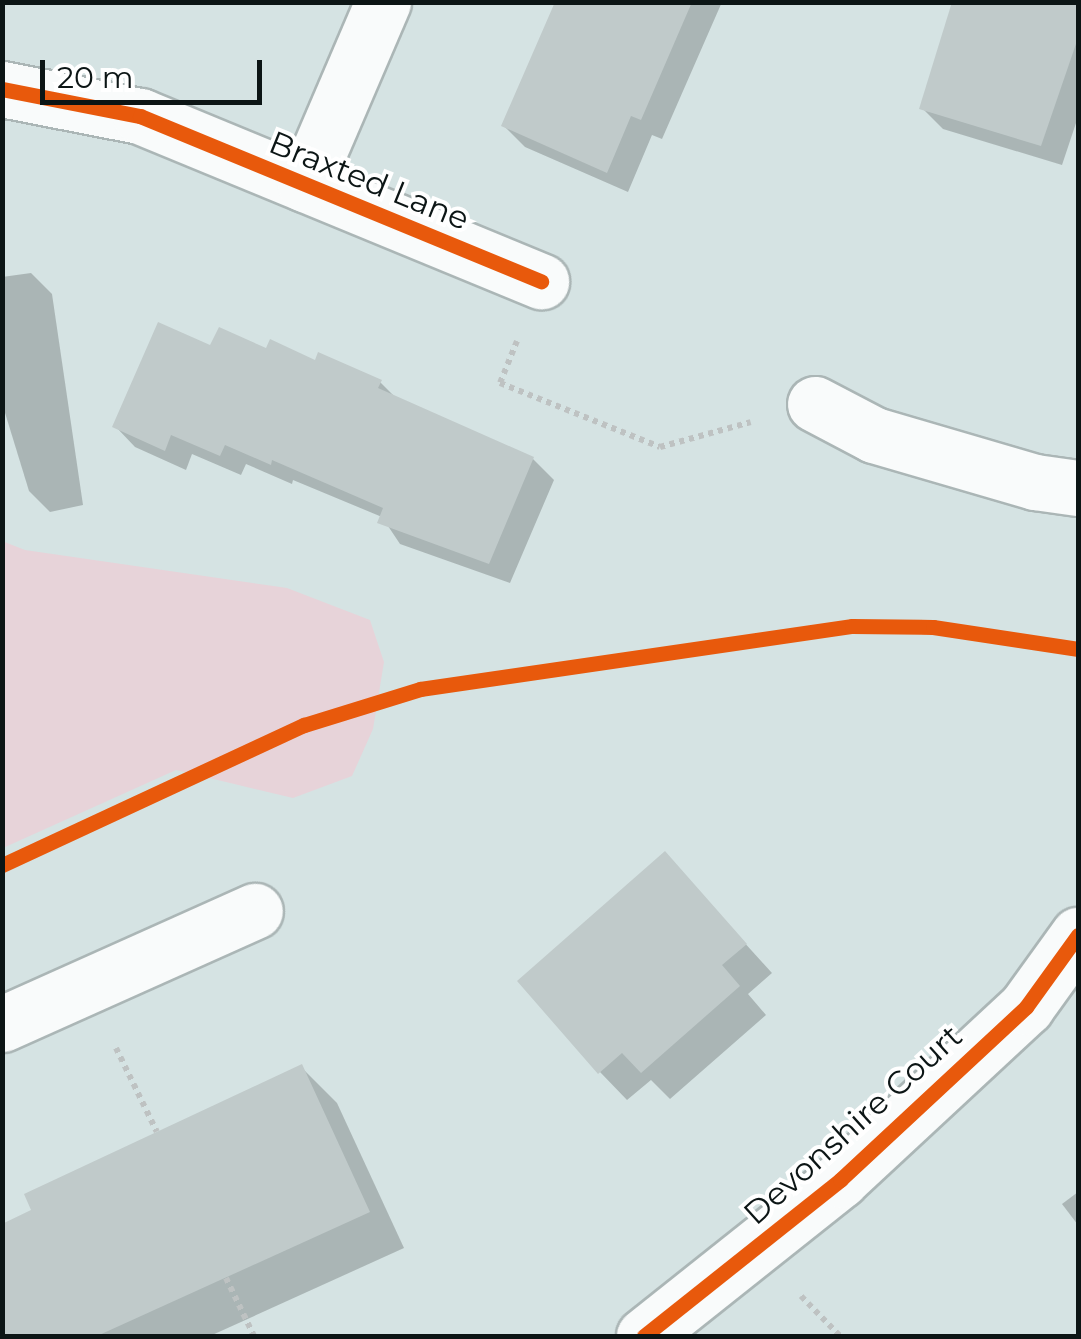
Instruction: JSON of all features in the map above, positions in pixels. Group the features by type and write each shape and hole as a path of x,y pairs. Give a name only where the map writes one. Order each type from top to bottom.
{"street":[{"name":"Braxted Lane","path":"305,184 383,2"},
{"name":"Braxted Lane","path":"2,89 140,116 540,281"},
{"path":"815,404 874,435 1035,482 1078,488"},
{"path":"2,1024 254,911"},
{"name":"Devonshire Court","path":"644,1336 840,1180 1026,1006 1078,935"}],"path":[{"path":"540,281 500,383 660,447 815,404"},
{"path":"86,986 156,1132"},
{"path":"226,1278 254,1336"}],"shaded area":[{"path":"2,541 25,550 287,588 370,620 384,662 373,729 352,776 293,798 176,770 3,848"}],"building":[{"path":"555,2 692,2 641,120 631,116 607,173 501,126"},
{"path":"952,2 1078,2 1078,38 1041,146 919,109"},
{"path":"158,322 210,345 219,327 266,348 270,339 315,360 318,352 382,380 378,388 534,457 489,564 377,523 383,508 272,460 271,465 225,445 220,456 171,435 165,451 112,427"},
{"path":"665,851 747,944 722,965 740,986 641,1073 622,1053 598,1074 517,981"},
{"path":"302,1064 370,1212 97,1336 2,1336 2,1224 31,1210 24,1194"}],"cycle path":[{"path":"2,89 140,116 541,281"},
{"path":"2,865 304,725 420,689 852,626 933,627 1078,649"},
{"path":"644,1336 840,1180 1026,1007 1078,935"}]}
